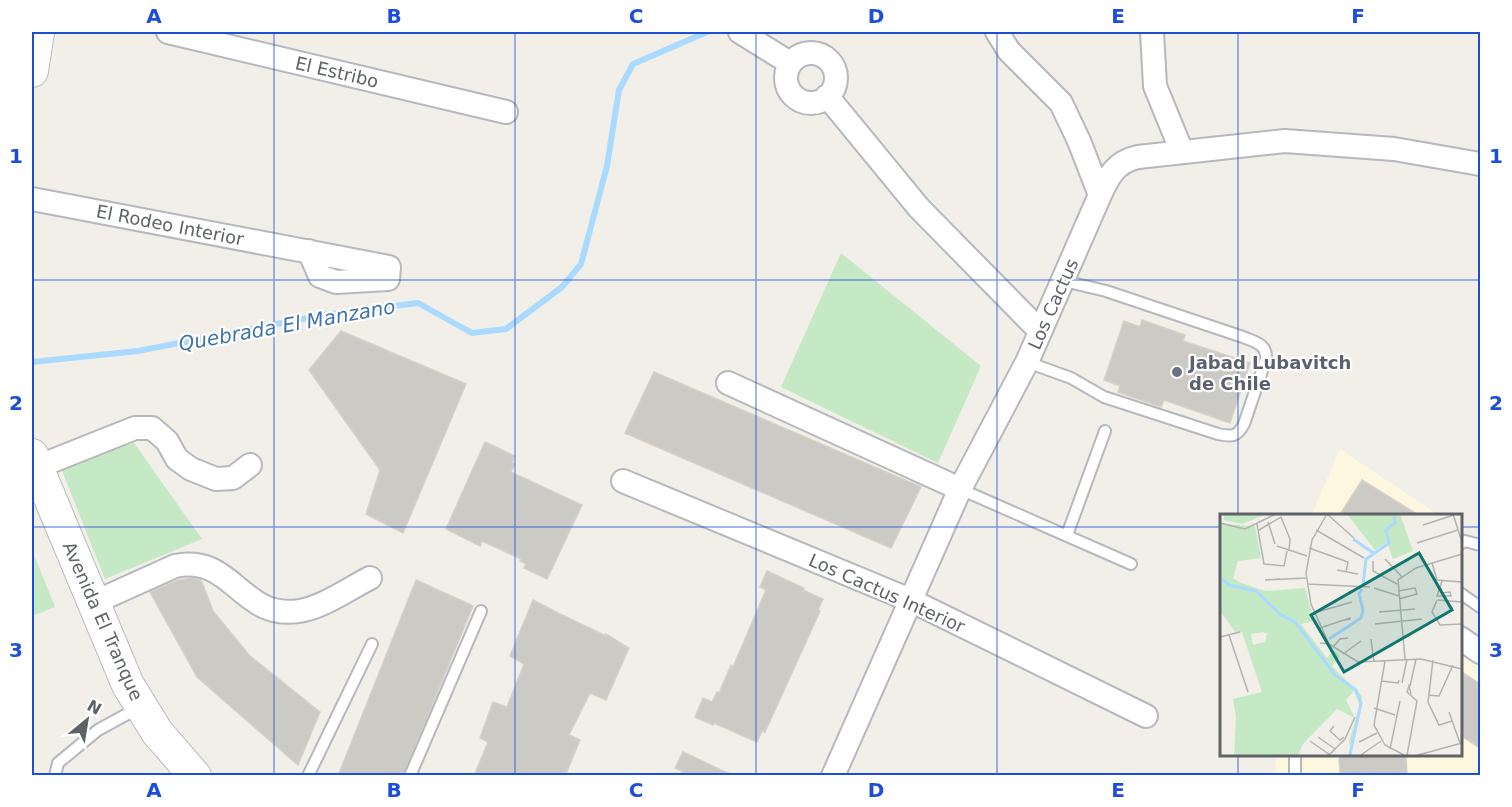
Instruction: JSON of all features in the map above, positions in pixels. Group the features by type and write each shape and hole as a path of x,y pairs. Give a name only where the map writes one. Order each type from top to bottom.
{"street":[{"path":"32,71 38,32"},
{"name":"El Estribo","path":"168,32 506,112"},
{"path":"741,32 790,63"},
{"path":"997,32 1009,51 1061,103 1100,195"},
{"path":"1152,32 1155,86 1182,152"},
{"path":"814,53 829,61 836,76 835,85 827,96 817,102 808,103 793,95 786,80 790,63 805,54 814,53"},
{"path":"827,96 919,208 1040,331"},
{"name":"Los Cactus","path":"832,776 960,489 1027,362 1110,174 1122,163 1138,157 1285,141 1394,149 1480,164"},
{"name":"El Rodeo Interior","path":"32,199 309,251"},
{"path":"728,383 960,489"},
{"path":"34,461 135,428 152,428 167,441 177,459 191,468 216,478 233,478 250,465"},
{"name":"Avenida El Tranque","path":"34,461 122,673 165,743 195,776"},
{"name":"Los Cactus Interior","path":"623,481 910,600 1146,716"},
{"path":"93,603 175,566 185,564 206,566 216,570 256,603 287,612 310,609 370,578"},
{"path":"1461,639 1480,652"}],"lane":[{"path":"1027,362 1071,378 1104,397 1218,434 1234,436 1239,433 1244,423 1266,359 1263,346 1243,337 1106,291 1064,281"},
{"path":"1066,535 1105,431"},
{"path":"960,489 1131,564"},
{"path":"1461,543 1465,541 1480,545"},
{"path":"1461,594 1480,607"},
{"path":"410,776 481,611"},
{"path":"308,776 372,644"},
{"path":"55,776 58,763 98,730 141,707"},
{"path":"1295,756 1295,776"}],"shaded area":[{"path":"1340,449 1437,514 1312,514"},
{"path":"1461,649 1480,661 1480,775 1276,775 1275,756 1461,756"}],"green space":[{"path":"841,253 981,366 938,463 781,387"},
{"path":"134,443 202,539 105,579 61,468"},
{"path":"32,550 55,607 32,616"}],"building":[{"name":"Jabad Lubavitch de Chile","path":"1142,320 1185,335 1183,341 1250,363 1230,423 1164,400 1161,407 1118,392 1120,386 1104,380 1124,321 1140,327"},
{"path":"341,331 466,384 403,533 366,514 380,470 309,370"},
{"path":"654,372 921,487 891,548 625,433"},
{"path":"485,442 515,456 512,462 515,464 511,472 582,505 547,579 524,568 526,564 520,561 521,559 482,541 480,546 446,529"},
{"path":"1362,480 1417,514 1340,514"},
{"path":"767,571 823,599 818,610 820,611 765,732 762,731 757,742 695,717 703,698 712,702 717,692 719,693 731,665 733,667 766,590 760,587"},
{"path":"193,578 201,580 213,611 250,656 320,712 298,765 197,677 150,592 178,580"},
{"path":"416,580 473,606 403,776 338,776"},
{"path":"533,600 606,636 606,634 629,648 606,700 590,693 569,735 580,740 565,776 474,776 488,742 480,738 493,702 507,707 524,664 510,656"},
{"path":"1461,672 1480,684 1480,748 1461,736"},
{"path":"683,752 734,776 680,776 682,771 675,768"},
{"path":"1339,756 1406,756 1407,776 1340,776"}],"waterway":[{"name":"Quebrada El Manzano","path":"32,362 138,351 323,315 418,303 472,333 506,329 562,287 581,264 607,166 619,90 633,64 707,32"}],"place":[{"name":"Jabad Lubavitch de Chile","path":"1177,372"}]}
